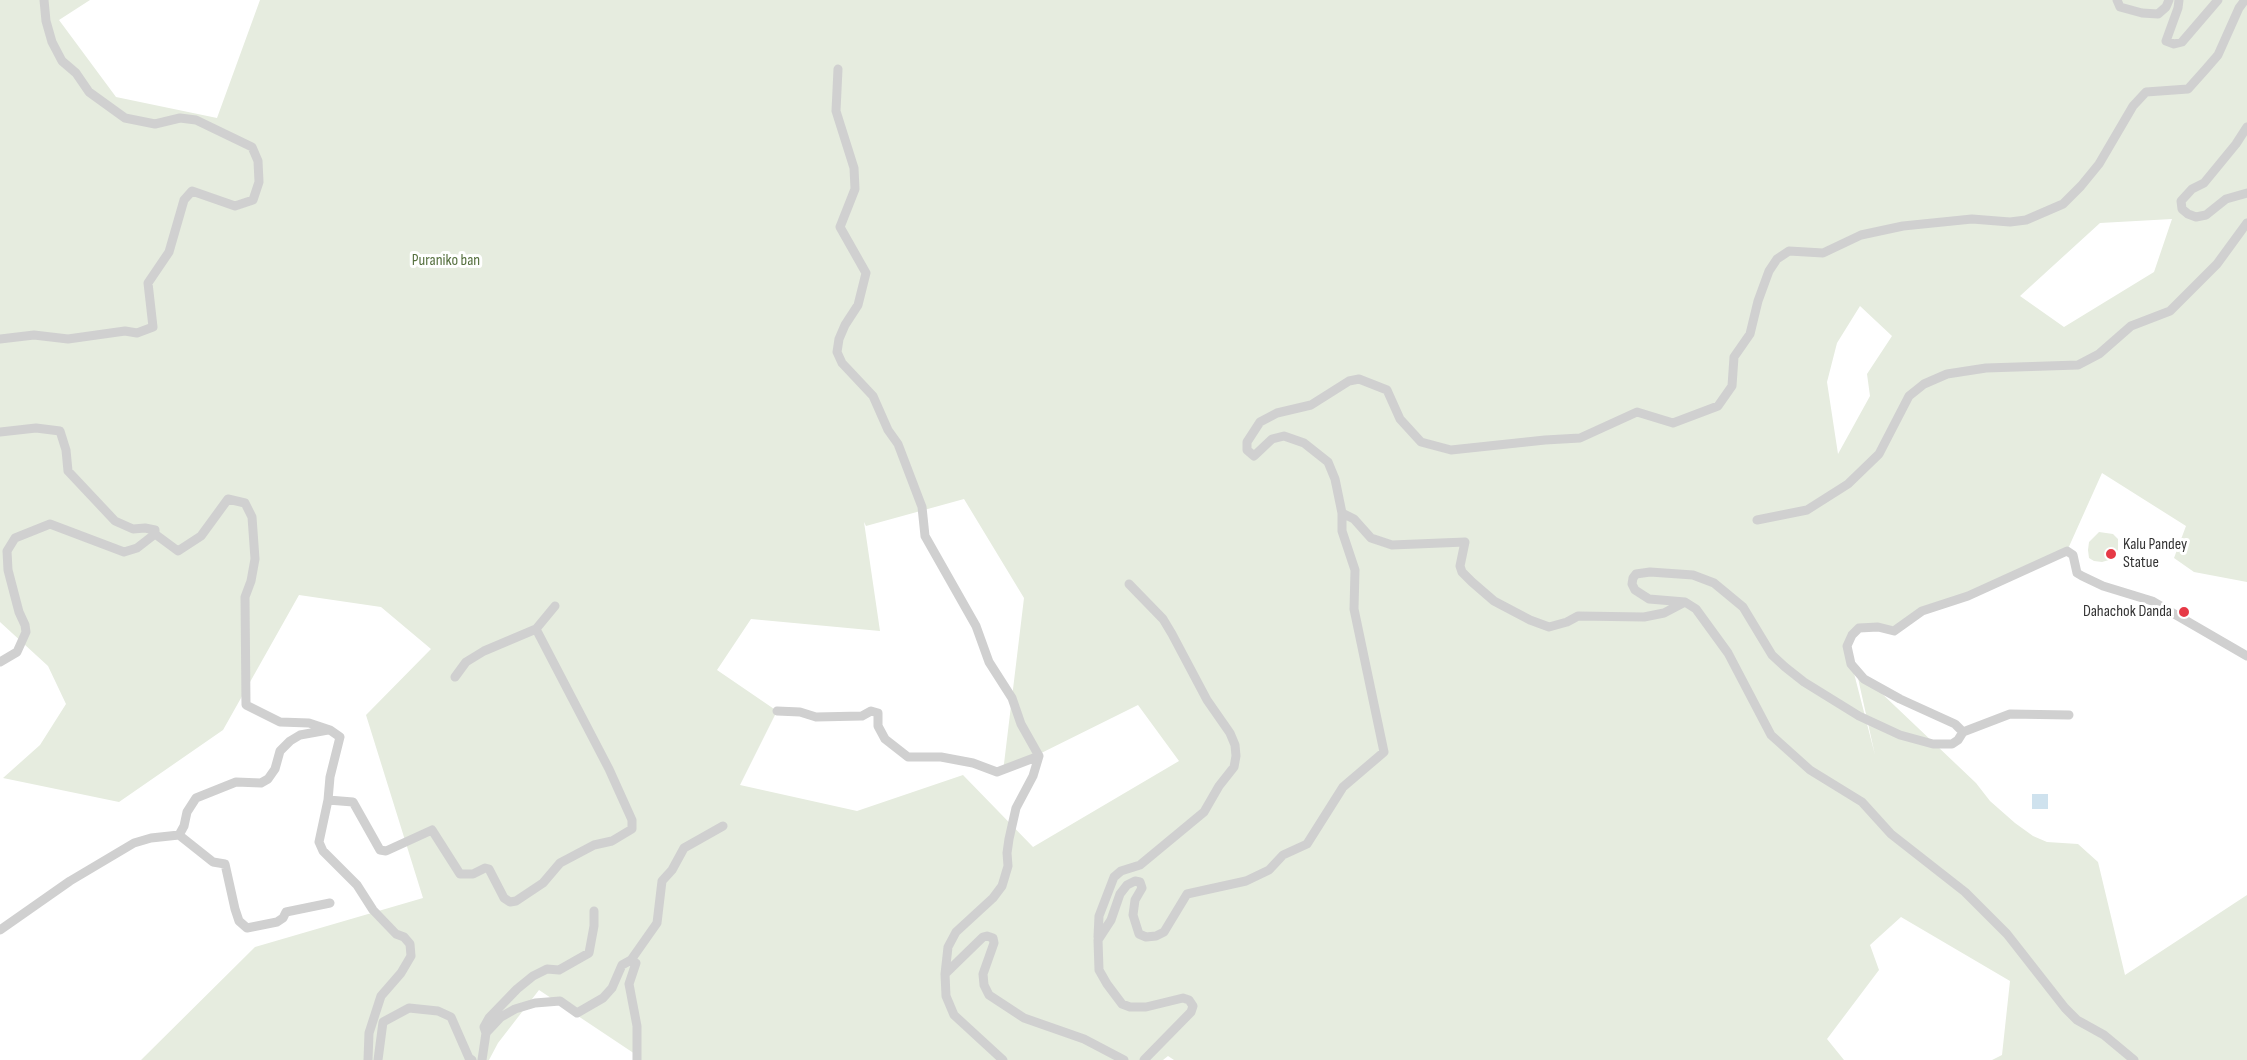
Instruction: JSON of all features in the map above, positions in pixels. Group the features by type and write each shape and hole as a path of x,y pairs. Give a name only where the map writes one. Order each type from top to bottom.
{"street":[{"path":"0,339 34,335 68,339 125,331 137,333 153,327 148,283 169,252 184,200 192,191 235,206 253,200 259,182 258,160 252,147 196,120 180,118 155,124 125,118 89,92 76,73 62,61 52,42 46,21 44,0"},
{"path":"2117,0 2120,6 2142,13 2158,14 2166,7 2169,0"},
{"path":"2179,0 2166,41 2174,44 2182,42 2218,0"},
{"path":"1098,940 1111,920 1120,894 1126,885 1134,881 1140,882 1142,888 1135,900 1133,915 1139,934 1146,937 1164,932 1187,894 1246,881 1269,870 1283,855 1307,844 1343,787 1384,752 1354,609 1355,570 1342,531 1342,513 1335,479 1328,462 1304,443 1284,436 1272,439 1254,456 1247,450 1247,442 1260,422 1277,413 1311,405 1349,381 1359,379 1387,390 1400,419 1422,442 1451,450 1580,438 1637,412 1673,423 1718,406 1732,386 1734,357 1750,334 1758,301 1769,271 1777,259 1789,251 1822,253 1861,235 1903,226 1972,219 2010,222 2026,220 2063,204 2099,164 2133,106 2146,92 2188,89 2205,70 2218,55 2239,8 2245,0"},
{"path":"838,69 836,111 854,168 855,189 840,227 866,273 858,305 839,339 837,352 842,363 873,396 888,430 898,444 922,507 925,536 976,627 989,662 1012,698 1021,724 1039,756 1033,776 1016,808 1008,846 1008,866 1002,886 993,898 957,932 948,947 945,974 946,996 954,1015 1003,1060"},
{"path":"2247,127 2204,183 2192,189 2181,201 2182,209 2196,217 2206,215 2226,199 2247,193"},
{"path":"1757,520 1807,510 1848,484 1880,454 1909,396 1924,384 1947,374 1986,368 2078,365 2099,354 2131,326 2170,311 2217,264 2247,223"},
{"path":"0,432 36,428 60,431 66,450 68,471 115,521 133,529 155,530 155,534 178,552 201,536 228,499 245,503 252,517 255,559 245,597 246,705 280,722 309,723 330,730 340,737 330,777 320,842 323,851 357,885 374,910 396,934 404,937 410,944 411,956 401,973 381,996 369,1033 368,1060"},
{"path":"1342,513 1354,519 1371,538 1392,545 1465,542 1460,566 1462,572 1494,601 1549,627 1578,616 1644,617 1664,613 1685,602"},
{"path":"0,662 17,652 26,632 26,625 19,612 8,570 7,551 15,538 50,524 124,552 137,548 155,534"},
{"path":"1963,732 1955,724 1900,699 1864,679 1851,664 1847,646 1852,635 1859,628 1878,627 1894,632 1922,611 1968,596 2067,551 2073,555 2077,573 2082,576 2103,586 2152,601 2247,656"},
{"path":"2069,715 2010,714 1963,732 1952,744 1933,744 1900,735 1859,716 1804,682 1785,667 1772,655 1743,607 1714,583 1704,578 1650,572 1636,574 1633,578 1632,584 1635,590 1649,599 1685,602 1696,609 1728,653 1771,735 1810,770 1862,802 1892,834 1965,892 2007,934 2077,1020 2104,1035 2134,1060"},
{"path":"1128,584 1163,619 1172,633 1207,700 1230,734 1235,745 1236,756 1234,767 1219,786 1204,812 1140,865 1121,871 1114,877 1099,916 1100,970 1122,1004 1130,1007 1146,1007 1183,998 1190,1000 1193,1006 1191,1012 1144,1060"},
{"path":"455,677 466,662 484,651 536,629 555,606"},
{"path":"328,800 352,802 380,850 386,851 432,830 445,847 459,874 473,874 485,868 489,869 504,898 510,902 516,901 543,883 560,863 594,845 612,841 632,829 632,820 609,769 536,629"},
{"path":"777,711 800,712 816,717 862,716 871,711 878,713 878,726 885,739 908,757 941,757 973,763 997,772 1039,756"},
{"path":"179,835 184,826 186,812 196,798 236,782 261,783 268,779 275,769 280,751 290,741 300,735 330,730"},
{"path":"486,1033 501,1017 515,1009 560,1001 577,1013 603,998 612,988 622,965 631,960 657,923 662,881 672,870 684,848 723,826"},
{"path":"0,930 70,881 126,848 151,838 179,835 213,862 225,864 239,921 247,928 277,922 286,912 330,903"},
{"path":"482,1060 486,1033 484,1027 489,1018 533,976 547,969 559,970 589,953 594,911"},
{"path":"945,974 983,938 993,938 993,949 983,974 984,985 989,995 1024,1018 1084,1039 1124,1060"},
{"path":"631,960 636,963 629,984 637,1026 637,1060"},
{"path":"378,1060 383,1022 409,1008 438,1011 452,1017 469,1058 472,1060"}],"green space":[{"name":"Puraniko ban","path":"0,0 90,0 59,20 116,97 217,118 260,0 2247,0 2247,582 2194,572 2174,558 2186,526 2102,473 2067,551 1922,611 1894,631 1859,628 1847,646 1875,755 1856,669 2015,823 2033,836 2047,842 2078,844 2098,862 2125,975 2247,895 2247,1060 1992,1060 2002,1055 2010,981 1901,917 1870,945 1879,970 1827,1039 1844,1060 1174,1060 1168,1056 1163,1060 636,1060 638,1056 539,990 498,1043 489,1060 141,1060 255,947 423,898 366,715 431,649 381,607 299,595 223,730 119,802 3,778 40,745 66,704 48,666 0,622","holes":["2172,219 2154,272 2064,327 2020,296 2100,223","1860,306 1892,336 1867,374 1870,396 1838,454 1827,382 1837,343","964,499 1024,598 1003,772 1138,705 1179,761 1033,847 963,775 857,811 740,785 777,711 717,670 751,619 880,631 864,522 866,526"]},
{"path":"2099,532 2113,534 2118,539 2118,550 2109,560 2102,562 2089,558 2088,550 2089,542"}],"water":[{"path":"2032,794 2048,794 2048,809 2032,809"}],"place":[{"name":"Kalu Pandey Statue","path":"2111,554"},
{"name":"Dahachok Danda","path":"2184,612"}]}
